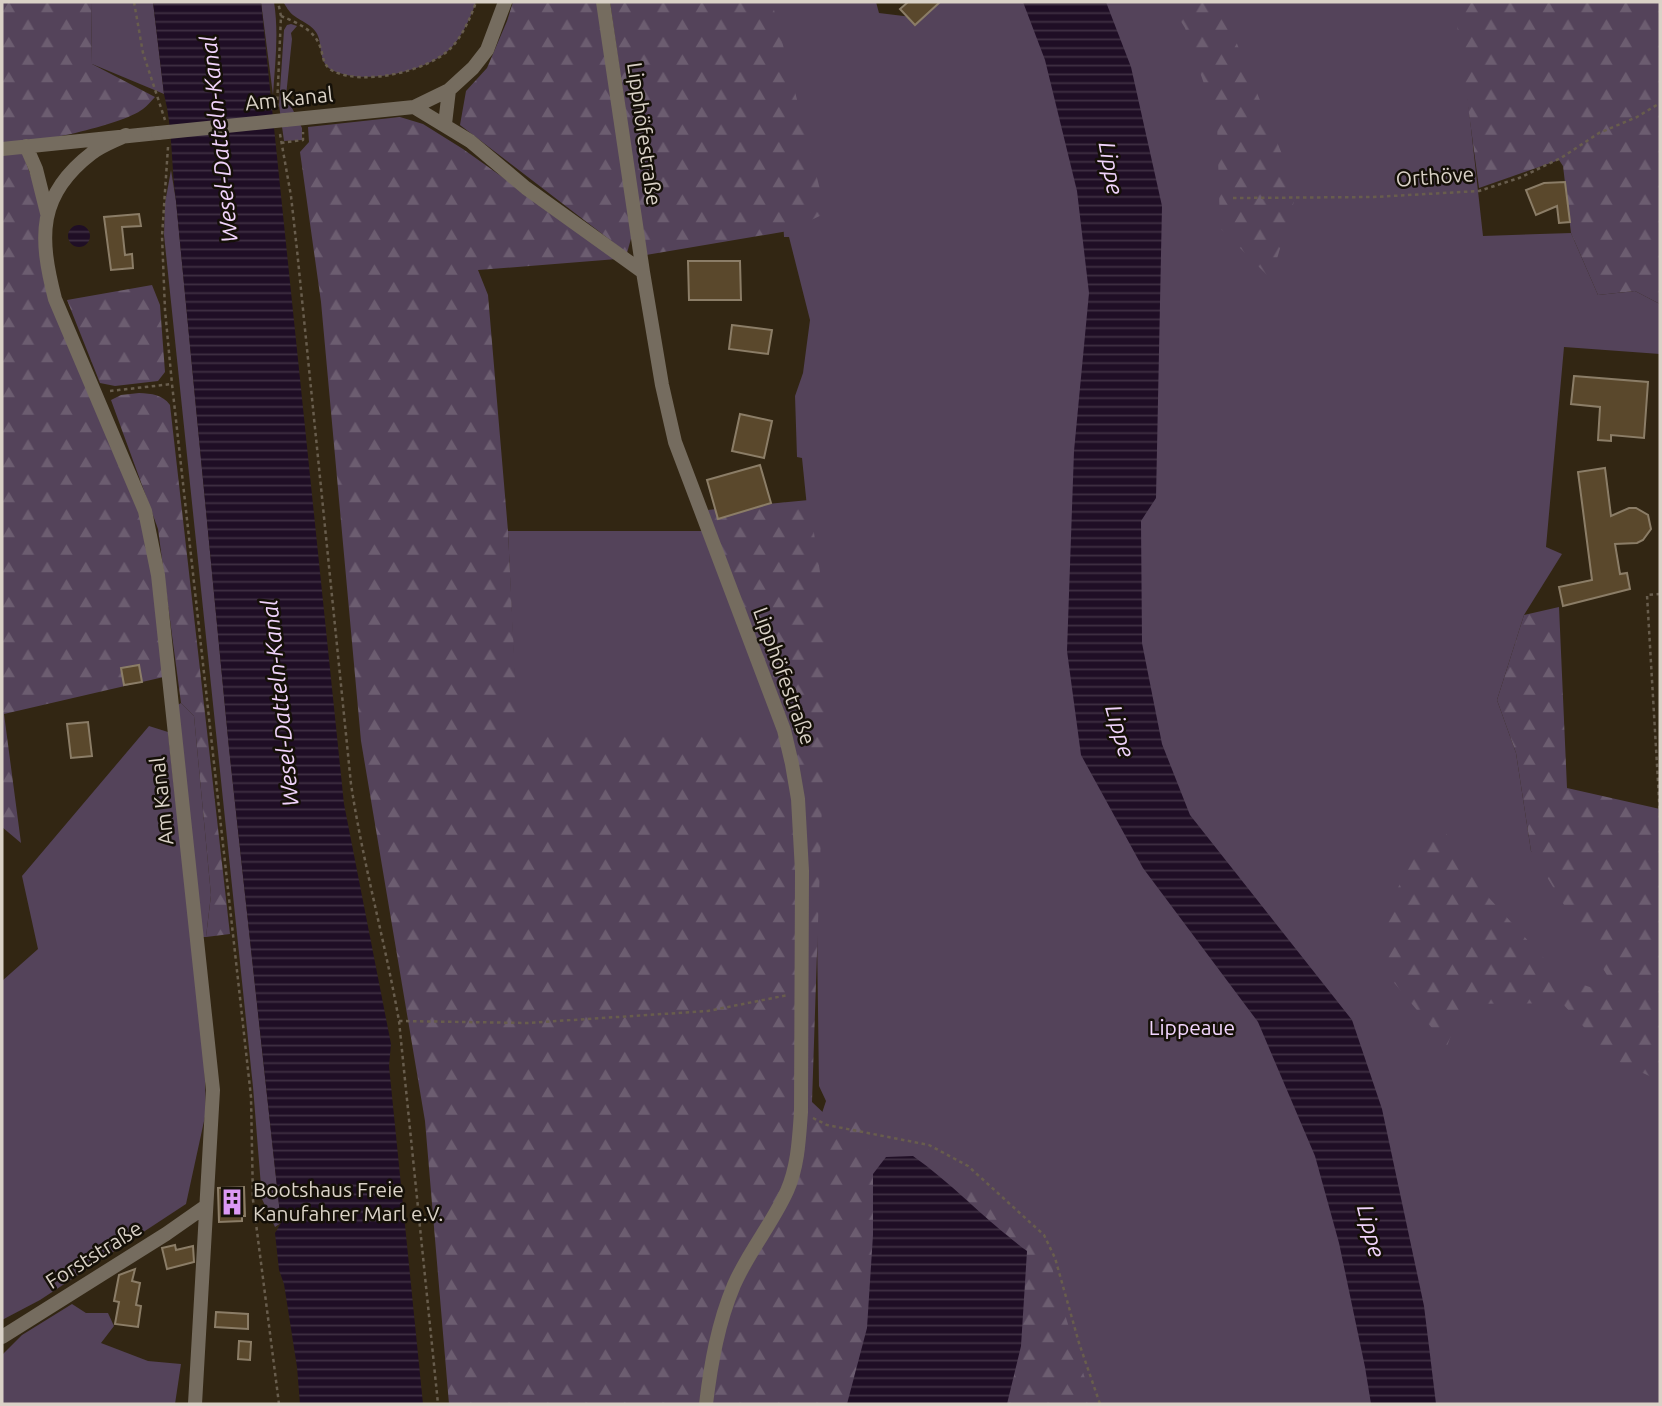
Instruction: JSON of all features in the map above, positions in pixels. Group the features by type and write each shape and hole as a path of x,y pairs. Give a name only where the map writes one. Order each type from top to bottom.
{"street":[{"name":"Am Kanal","path":"47,213 36,169 26,146 414,107 449,90 473,68 487,50 505,2"},
{"name":"Lipphöfestraße","path":"603,2 643,272 662,385 675,442 784,730 798,800 802,871 799,1148 792,1178 781,1203 747,1258 734,1285 716,1339 706,1404"},
{"path":"445,124 449,90"},
{"path":"414,107 470,141 526,188 643,272"},
{"name":"Am Kanal","path":"126,135 93,152 54,196 47,213 44,238 55,299 145,511 158,575 210,1052 212,1115 195,1404"},
{"path":"2,149 26,146"},
{"name":"Forststraße","path":"2,1337 206,1206"}],"path":[{"path":"134,2 143,53 160,100 164,133 162,236 165,310 251,1097 253,1200 279,1404"},
{"path":"278,2 281,16 281,143 296,237 351,783 362,850 399,1021 438,1404"},
{"path":"281,16 306,28 319,43 323,61 332,71 353,76 375,76 396,74 424,66 450,48 463,30 476,2"},
{"name":"Orthöve","path":"1233,198 1374,197 1479,191 1519,178 1561,158 1599,133 1637,117 1660,103"},
{"path":"281,143 303,140 303,127"},
{"path":"96,393 172,384"},
{"path":"1660,594 1647,595 1660,816"},
{"path":"399,1021 527,1023 708,1011 802,993"},
{"path":"801,1112 827,1125 929,1145 968,1166 1044,1236 1055,1258 1079,1343 1100,1404"}],"green space":[{"path":"2,2 91,2 92,64 155,97 143,109 116,122 54,138 2,147"},
{"path":"91,2 153,2 164,94 92,64"},
{"path":"261,2 274,2 276,37 273,95"},
{"path":"283,2 476,2 458,39 439,57 411,70 362,77 329,68 324,62 315,31 292,14"},
{"path":"513,2 598,2 632,235 627,253 460,125 466,91 487,68"},
{"path":"610,2 772,2 826,213 788,231 646,255"},
{"name":"Lippeaue","path":"771,2 876,2 879,13 920,18 939,2 1457,2 1483,236 1571,233 1598,295 1635,291 1660,304 1660,354 1564,347 1546,547 1562,554 1524,615 1497,700 1516,753 1531,851 1556,874 1660,1062 1660,1404 716,1404 797,1188 826,1101 819,1086 814,703 820,635 802,458 797,457 795,396 803,373 810,320 789,237 784,237"},
{"path":"1169,2 1220,2 1297,191 1271,279 1220,228 1217,122 1185,28"},
{"path":"1454,2 1660,2 1660,304 1635,291 1598,295 1571,233 1563,166 1559,160 1479,188"},
{"path":"291,24 297,26 291,33 286,96 302,128 302,140 284,141 279,105 284,30"},
{"path":"400,117 423,124 463,149 617,259 478,270 488,295 508,531 518,735 781,735 788,761 798,867 796,1115 790,1171 777,1200 744,1256 703,1404 449,1404 425,1121 361,741 321,302 300,152 309,142 308,127"},
{"path":"21,149 45,214 46,271 143,512 168,676 4,714 21,843 2,827 2,152"},
{"path":"171,170 229,748 281,1223 275,1227 262,1199 253,1087 164,235 165,203"},
{"path":"152,285 160,305 165,372 158,381 115,386 100,383 67,300"},
{"path":"139,393 160,397 170,405 230,934 206,937 211,895 194,716 181,703 158,529 111,400 121,395"},
{"path":"809,500 828,625 812,1102 830,1119 862,1118 873,1174 873,1235 867,1328 847,1404 712,1404 719,1346 739,1288 799,1176 805,1142 807,1096 788,722 707,510"},
{"path":"508,531 702,531 781,735 517,735"},
{"path":"1559,607 1567,788 1660,809 1660,1081 1613,1059 1562,1003 1463,1004 1447,1046 1391,979 1380,921 1414,858 1444,830 1480,888 1561,977 1621,998 1531,851 1516,753 1497,700 1524,615"},
{"path":"181,703 194,716 211,895 206,937 202,937 176,706"},
{"path":"149,726 168,732 204,1051 206,1112 186,1204 40,1300 2,1320 2,981 38,949 22,876"},
{"path":"977,1182 1040,1239 1050,1256 1056,1286 1093,1404 1007,1404 1021,1346 1027,1251 983,1216 960,1193"},
{"path":"72,1304 86,1313 108,1313 114,1326 101,1343 148,1361 181,1364 175,1404 2,1404 2,1355 22,1335"}],"water":[{"name":"Wesel-Datteln-Kanal","path":"153,2 261,2 344,804 391,1044 389,1066 423,1404 300,1404 297,1367 275,1233 281,1223 229,748 170,134"},
{"name":"Lippe","path":"1023,2 1106,2 1131,67 1162,206 1156,498 1141,521 1142,643 1162,744 1190,815 1352,1020 1382,1109 1424,1306 1436,1404 1371,1404 1339,1243 1315,1156 1258,1022 1143,868 1081,755 1067,651 1074,451 1089,293 1077,191 1045,60"},
{"path":"75,225 83,225 90,232 90,240 83,247 75,247 68,240 68,232"},
{"path":"913,1156 1027,1251 1021,1346 1007,1404 847,1404 867,1328 873,1235 873,1174 886,1157"}],"building":[{"path":"908,2 940,2 915,25 900,9"},
{"path":"1565,182 1570,222 1559,223 1557,206 1536,215 1526,190 1544,183"},
{"path":"139,214 141,226 122,227 125,255 132,254 133,268 111,270 104,217"},
{"path":"688,261 740,261 741,300 689,300"},
{"path":"732,325 772,330 768,354 729,349"},
{"path":"1574,376 1648,382 1644,438 1611,435 1611,441 1598,440 1600,407 1571,404"},
{"path":"740,414 772,421 764,458 732,451"},
{"path":"760,465 771,503 718,519 707,480"},
{"path":"1605,468 1611,516 1629,508 1636,508 1648,515 1651,529 1643,540 1637,543 1615,544 1620,574 1627,573 1630,589 1563,606 1559,587 1592,580 1578,472"},
{"path":"139,665 142,682 124,685 121,668"},
{"path":"88,722 92,756 71,758 67,724"},
{"name":"Bootshaus Freie Kanufahrer Marl e.V.","path":"244,1187 245,1216 242,1216 242,1221 219,1222 218,1188"},
{"path":"175,1245 176,1250 193,1246 194,1262 167,1269 162,1248"},
{"path":"135,1269 132,1281 140,1283 136,1305 141,1306 138,1327 115,1324 119,1302 114,1301 119,1275"},
{"path":"216,1312 248,1314 248,1329 215,1327"},
{"path":"239,1341 251,1342 250,1360 238,1359"}],"place":[{"name":"Bootshaus Freie Kanufahrer Marl e.V.","path":"232,1202"}]}
